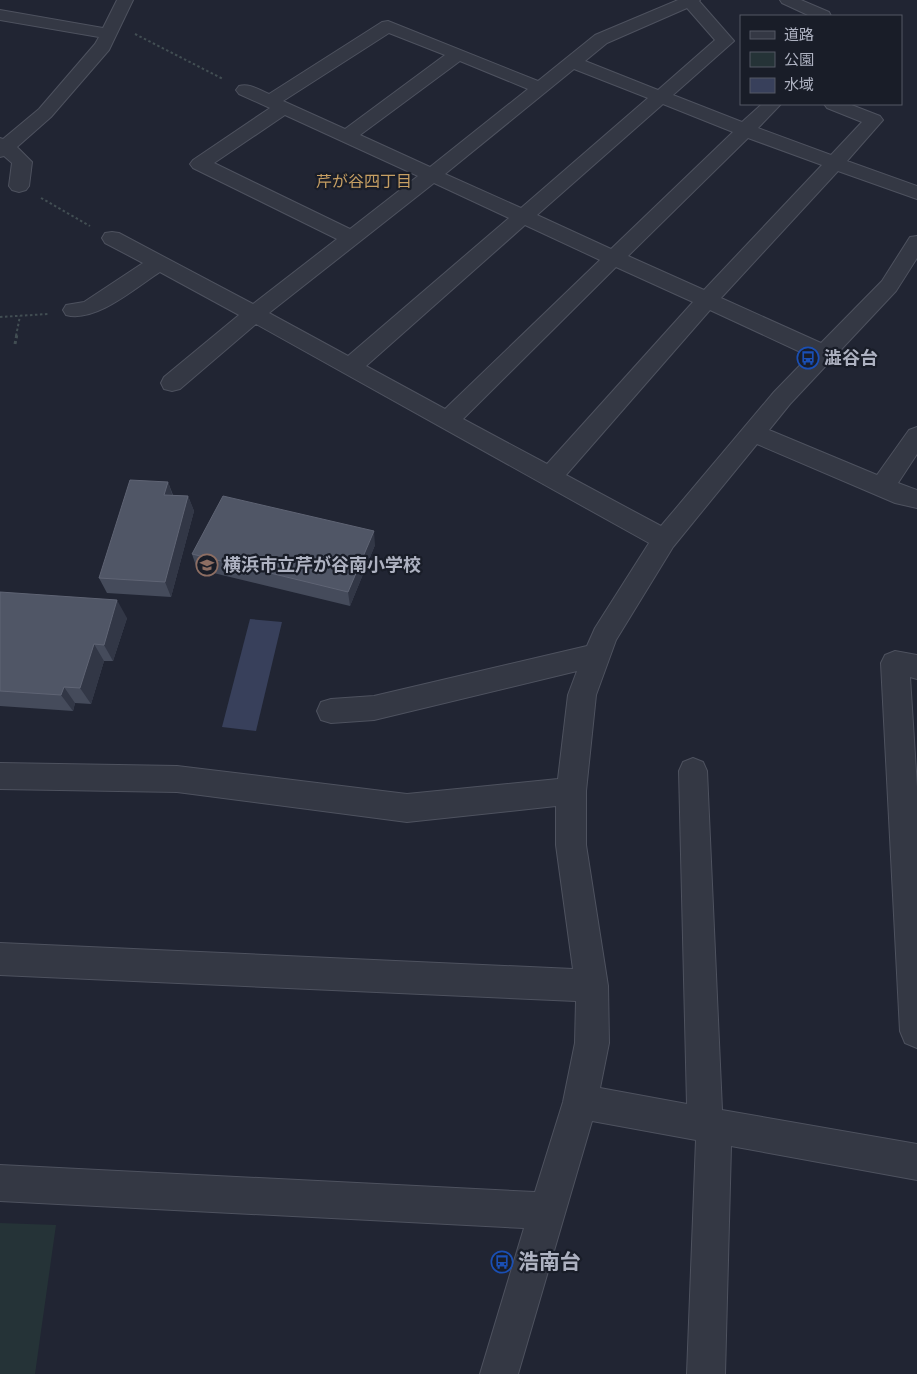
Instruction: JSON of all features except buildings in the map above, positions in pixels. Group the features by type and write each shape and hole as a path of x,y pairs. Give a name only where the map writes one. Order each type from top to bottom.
{"street":[{"path":"19,186 22,162 2,147 45,113 103,46 125,0"},
{"path":"172,383 254,314 432,175 601,39 691,0 725,41 350,367"},
{"path":"788,0 821,15"},
{"path":"0,15 109,33"},
{"path":"351,238 200,164 277,104 388,26 540,88"},
{"path":"347,136 457,55"},
{"path":"572,62 745,130 917,193"},
{"path":"246,90 825,354"},
{"path":"446,421 771,105"},
{"path":"549,478 707,300 874,120 836,105"},
{"path":"112,238 664,540"},
{"path":"498,1374 580,1102 592,1043 592,986 571,845 571,790 582,696 604,636 664,540 782,398 889,286 913,255"},
{"path":"74,310 89,308 159,263"},
{"path":"753,433 904,496 917,499"},
{"path":"882,487 917,436"},
{"path":"331,711 374,708 597,655"},
{"path":"917,667 896,663 917,1031"},
{"path":"693,771 709,1125 706,1374"},
{"path":"0,776 177,779 407,808 571,790"},
{"path":"0,959 592,986"},
{"path":"580,1102 917,1162"},
{"path":"0,1183 548,1211"}],"path":[{"path":"109,33 132,33 246,90"},
{"path":"19,186 112,238"},
{"path":"15,344 20,316"},
{"path":"0,317 33,316"}],"green space":[{"path":"0,1223 56,1225 35,1374 0,1374"}],"water":[{"path":"250,619 282,622 256,731 222,727"}],"place":[{"name":"澁谷台","path":"808,358"},
{"name":"横浜市立芹が谷南小学校","path":"207,565"},
{"name":"浩南台","path":"502,1262"}],"district":[{"name":"芹が谷四丁目","path":"364,181"}]}
